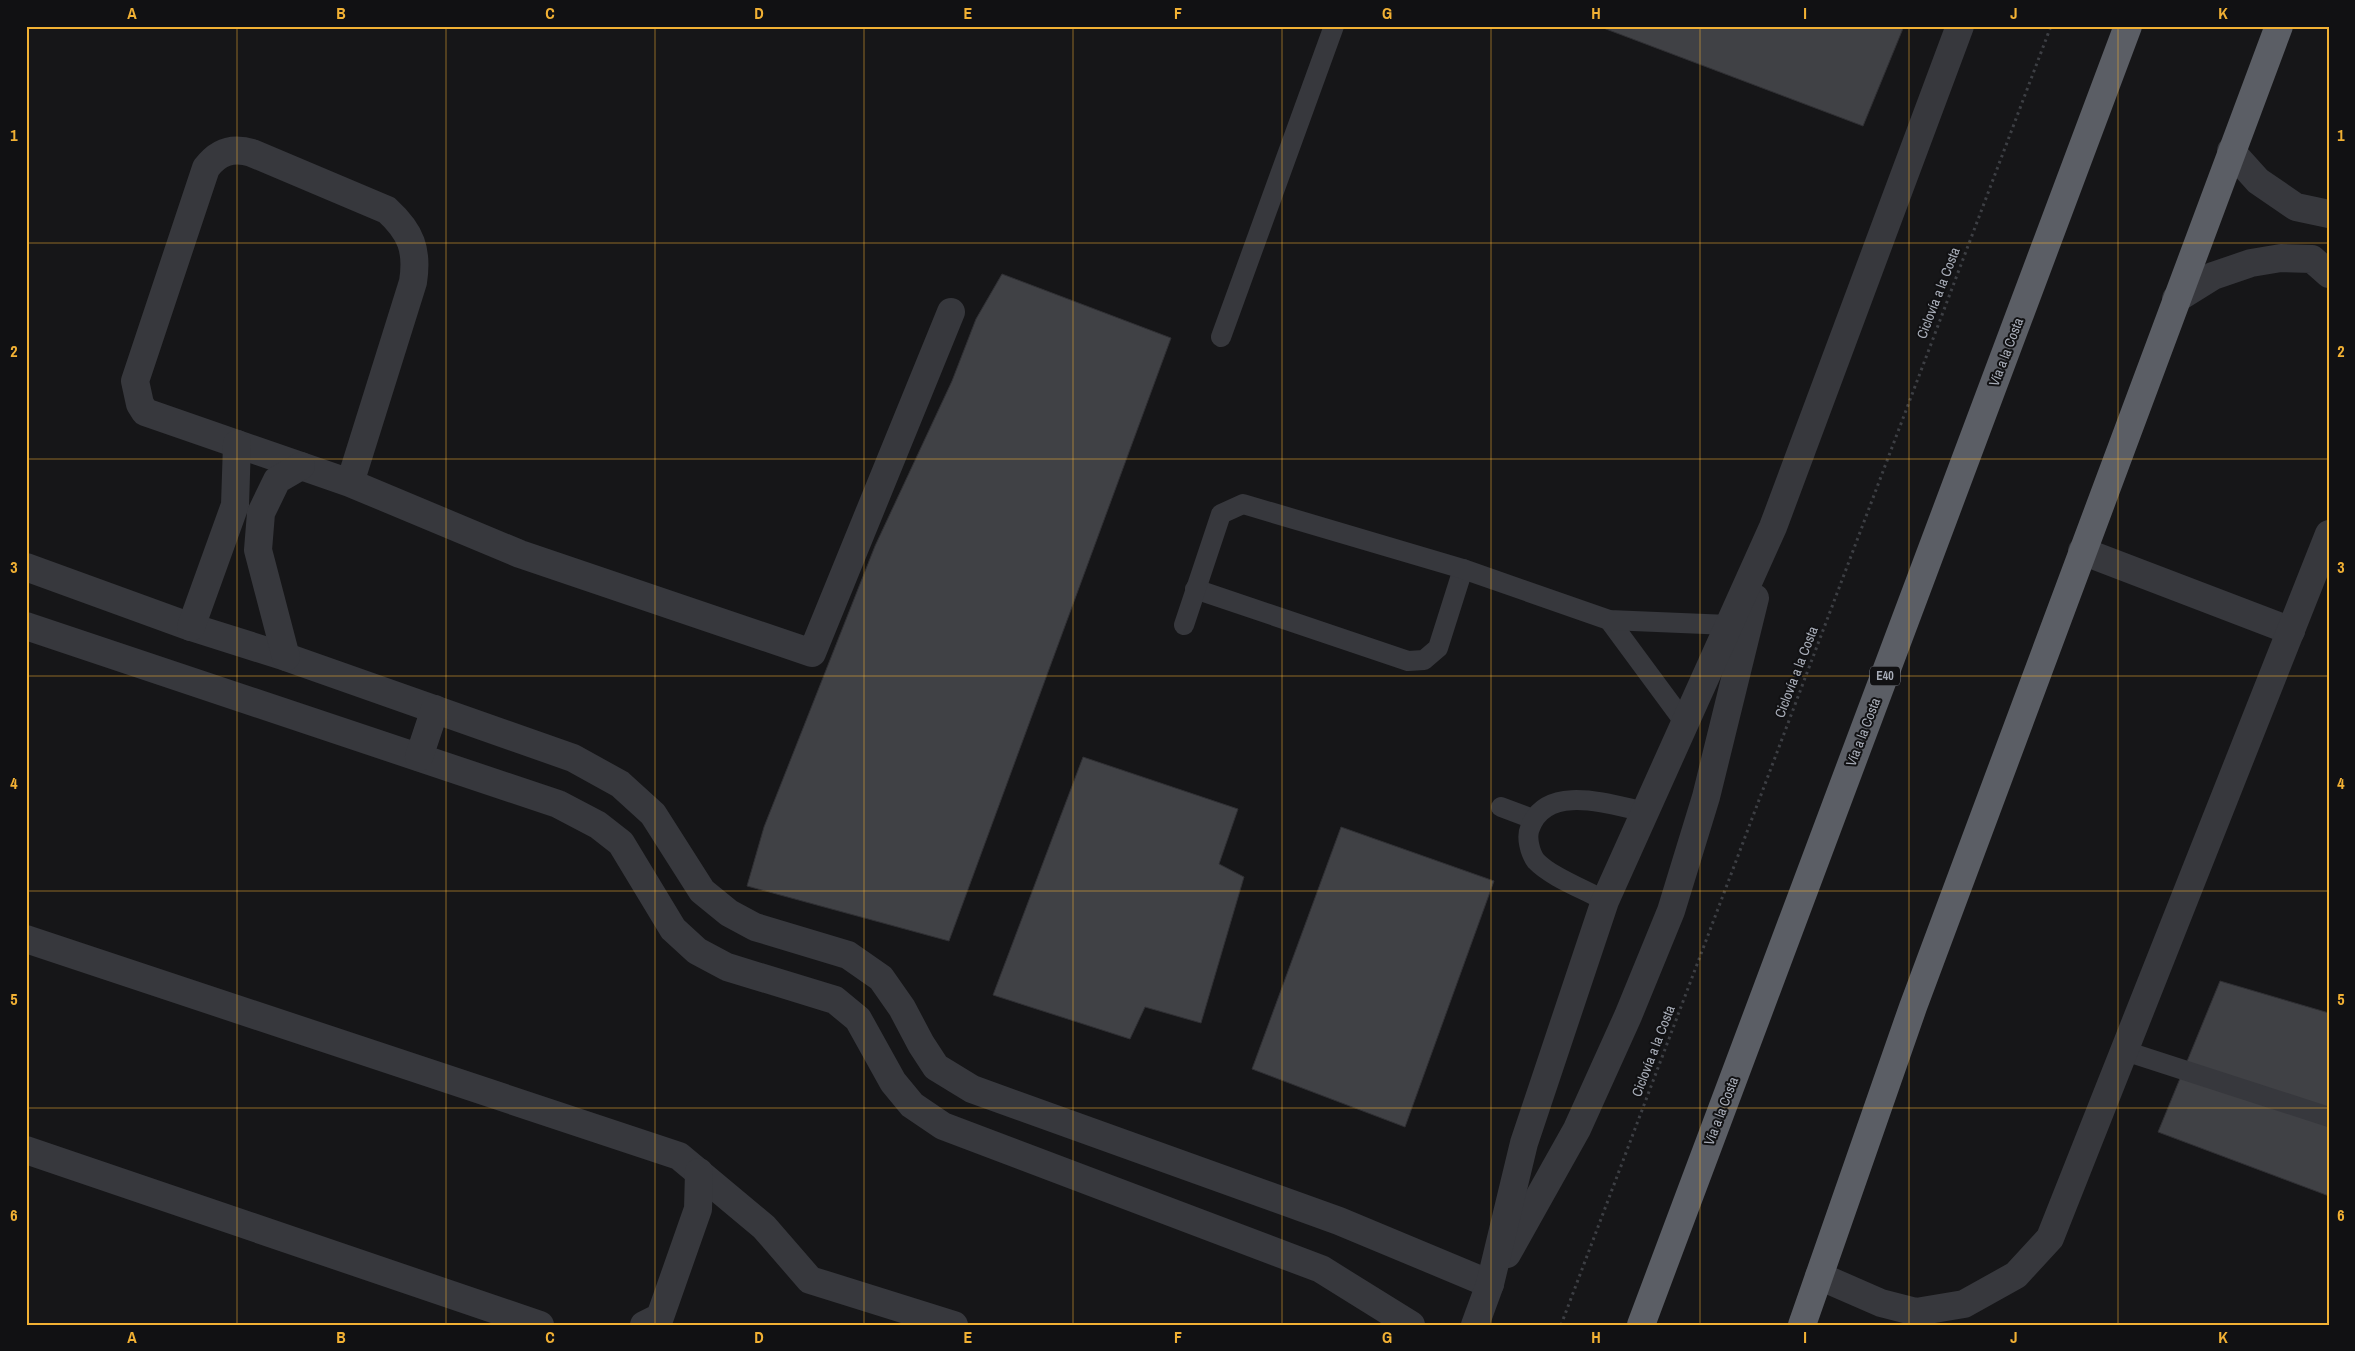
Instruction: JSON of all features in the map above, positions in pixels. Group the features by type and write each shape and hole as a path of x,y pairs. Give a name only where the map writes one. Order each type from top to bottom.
{"highway":[{"name":"Vía a la Costa","path":"1641,1325 2128,26"},
{"path":"1802,1325 1916,997 2279,26"}],"street":[{"path":"1475,1325 1490,1284 1524,1143 1606,901 1773,527 1960,26"},
{"path":"350,483 413,282 414,254 411,241 402,224 387,210 241,150 220,154 206,168 136,381 138,399 145,412 350,483 520,554 812,653 951,312"},
{"path":"2231,151 2258,181 2296,207 2329,214"},
{"path":"2176,299 2213,276 2251,263 2281,258 2323,264"},
{"path":"191,627 236,505 238,444"},
{"path":"286,657 258,550 261,513 277,480 301,466"},
{"path":"1490,1284 1577,1129 1628,1016 1671,911 1706,797 1773,527"},
{"path":"1819,1276 1881,1304 1916,1312 1964,1304 2016,1275 2050,1238 2329,534"},
{"path":"2082,551 2291,631"},
{"path":"26,567 191,627 435,708 573,758 620,784 652,814 702,891 729,913 755,927 848,955 881,978 902,1008 921,1044 936,1066 972,1089 1339,1221 1490,1284"},
{"path":"26,626 558,804 598,825 621,843 673,929 697,951 727,967 835,1000 858,1019 892,1082 912,1105 943,1126 1321,1269 1411,1325"},
{"path":"419,757 435,708"},
{"path":"26,939 679,1156 764,1227 810,1280 954,1325"},
{"path":"26,1150 540,1325"},
{"path":"644,1325 660,1317 698,1209 699,1172"}],"lane":[{"path":"1221,337 1334,26"},
{"path":"1184,624 1221,514 1242,504 1463,569 1608,620 1729,625"},
{"path":"1195,590 1408,661 1424,660 1438,648 1463,569"},
{"path":"1608,620 1685,723"},
{"path":"1606,901 1551,872 1537,861 1529,842 1528,832 1533,819 1545,807 1564,801 1587,800 1646,812"},
{"path":"1501,807 1533,819"},
{"path":"2125,1051 2329,1118"}],"path":[{"name":"Ciclovía a la Costa","path":"1561,1325 2050,26"}],"building":[{"path":"1598,26 1904,26 1863,126"},
{"path":"1002,274 1171,338 949,941 747,886 764,827 875,546 952,381 976,319"},
{"path":"1083,757 1238,809 1219,864 1244,877 1201,1023 1145,1007 1130,1039 993,995"},
{"path":"1341,827 1494,881 1405,1127 1252,1069"},
{"path":"2220,981 2329,1013 2329,1196 2158,1132"}]}
